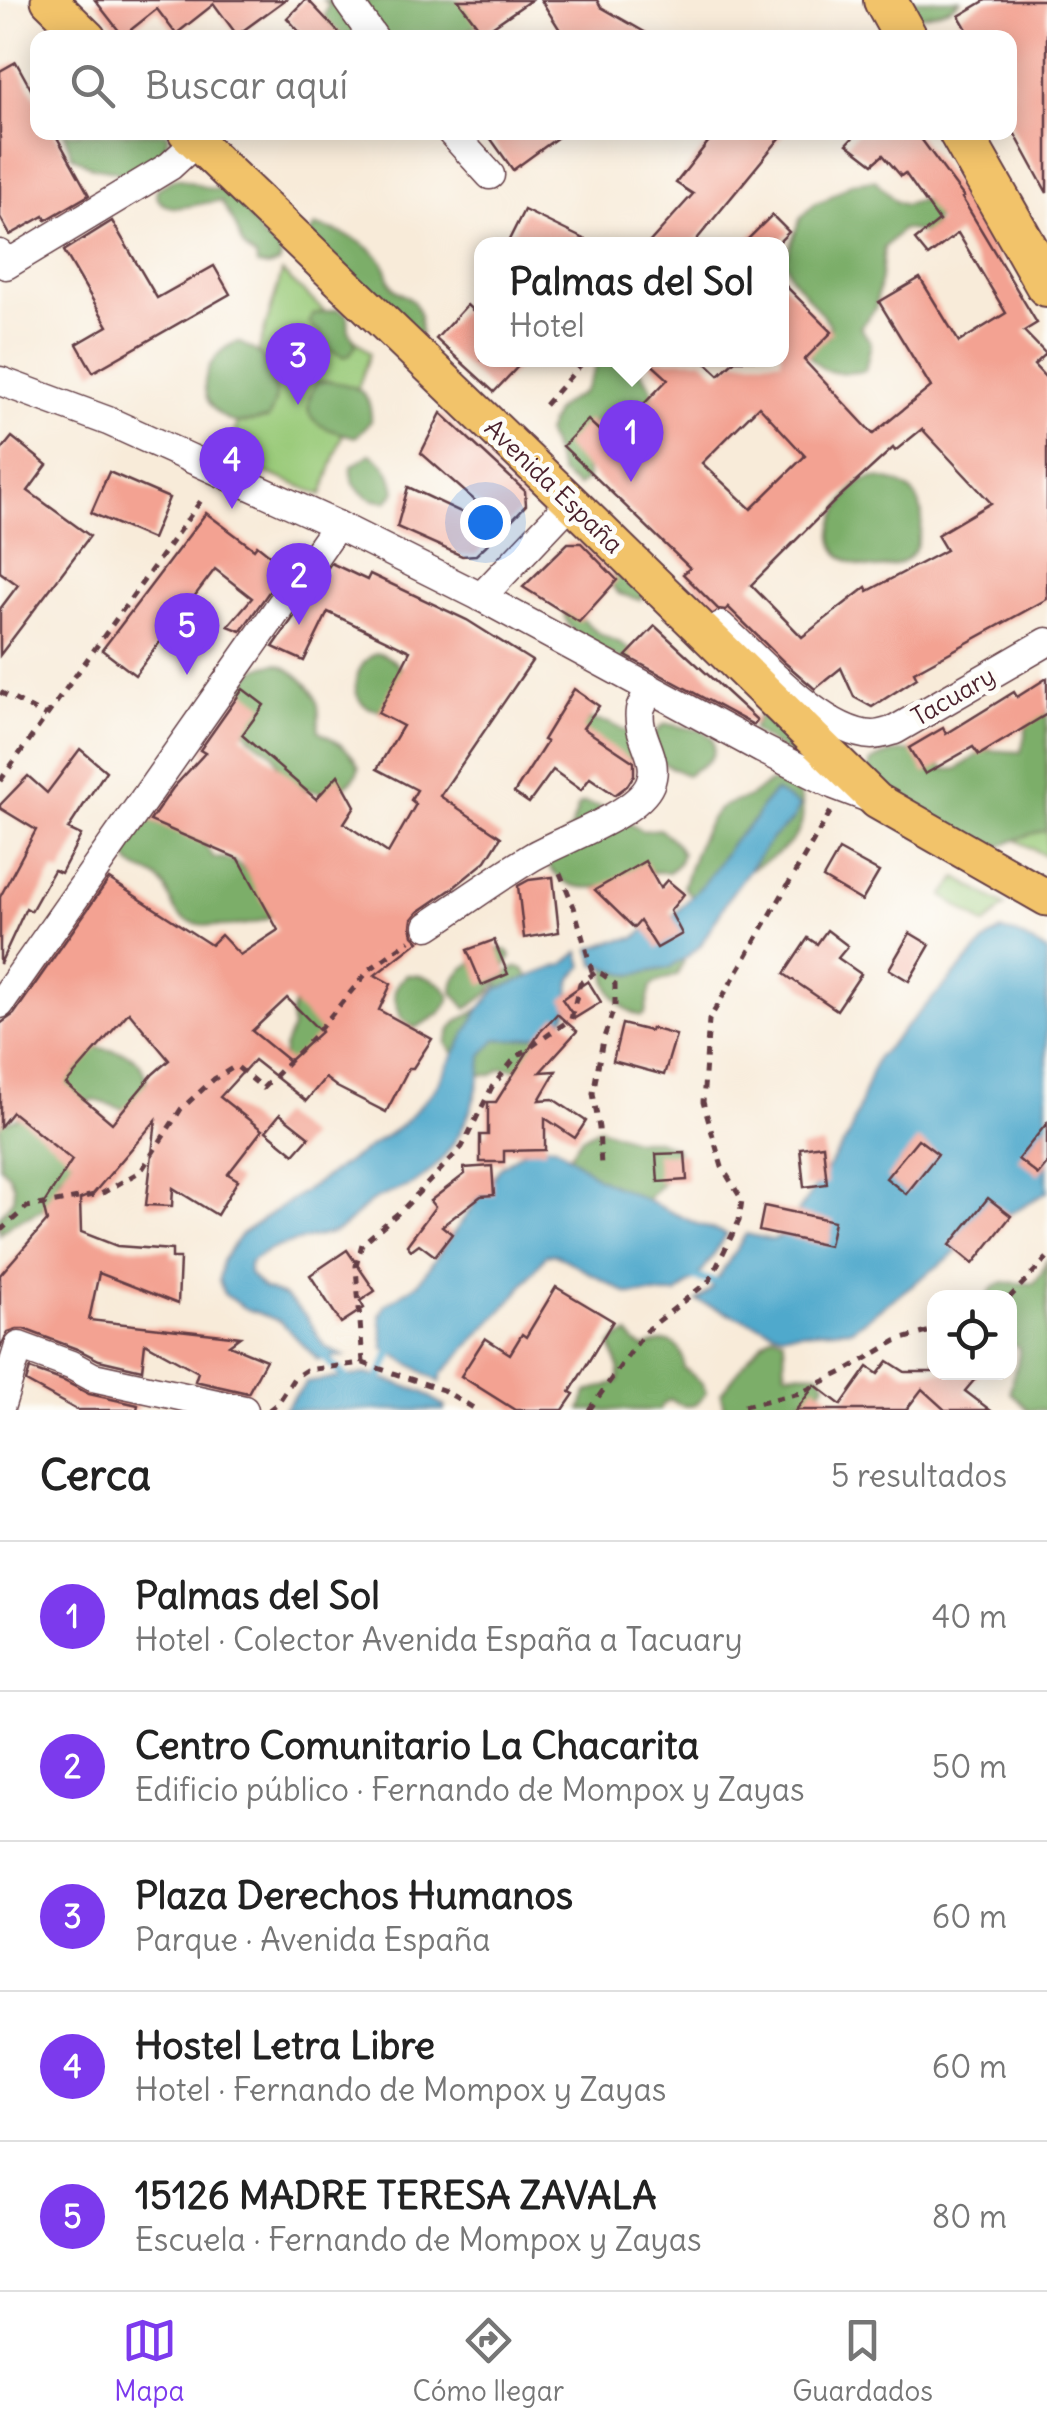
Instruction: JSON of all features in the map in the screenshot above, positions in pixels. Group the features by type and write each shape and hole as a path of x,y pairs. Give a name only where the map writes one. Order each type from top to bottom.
{"highway":[{"path":"885,0 902,30"},
{"path":"965,140 1047,286"}],"main road":[{"path":"48,0 80,30"},
{"name":"Avenida España","path":"194,140 571,502 852,791 1047,898"}],"street":[{"path":"347,0 368,30"},
{"path":"0,254 6,265 170,166 189,140"},
{"path":"459,140 490,176"},
{"path":"0,381 108,420 337,525 762,749 852,791"},
{"path":"481,598 571,502"},
{"name":"Tacuary","path":"571,502 653,560 810,707 855,732 876,736 895,730 1047,642"},
{"path":"0,1004 337,525"},
{"path":"428,926 549,848 609,820 634,804 649,788 653,757 644,744 640,707 650,689"},
{"path":"1,1398 19,1346 93,1377 244,1410"}],"path":[{"path":"545,405 579,367"},
{"path":"0,780 221,472"},
{"path":"0,692 46,716"},
{"path":"589,1410 646,1330 710,1280 739,1221 742,1200 722,1167 704,1102 709,1020 852,791"},
{"path":"549,848 574,907 593,972 615,984 615,1006 593,1094 601,1167"},
{"path":"0,1231 27,1208 102,1194 141,1170 182,1108 214,1079 236,1066 263,1088 314,1036 369,970 428,926"},
{"path":"360,1363 356,1266 362,1244 404,1208 462,1147 492,1088 514,1058 571,1019 580,983 593,972"},
{"path":"1017,1290 1047,1258"},
{"path":"744,1406 800,1393 896,1341 927,1332"},
{"path":"269,1410 294,1378 306,1370 360,1363 443,1390 477,1410"}],"green space":[{"path":"323,0 496,0 482,24 467,30 335,30 324,17 329,4"},
{"path":"865,0 960,0 908,20"},
{"path":"66,140 167,140 160,155 126,177 92,167 72,156"},
{"path":"176,178 209,188 232,188 252,209 249,219 261,236 279,248 279,263 257,265 256,257 243,245 221,201 184,207 161,202 157,189"},
{"path":"875,180 895,201 904,205 921,200 931,203 939,213 928,233 902,229 884,248 875,309 860,327 871,343 865,371 846,373 816,364 805,349 828,336 830,325 790,275 789,249 800,219 815,203 852,183"},
{"path":"316,226 353,238 377,255 393,287 416,305 421,334 392,332 309,235"},
{"path":"282,272 370,353 322,495 227,457"},
{"path":"338,309 348,315 349,331 356,345 345,357 330,350 319,331 309,324 313,314"},
{"path":"238,342 253,349 265,364 276,399 268,419 234,423 212,407 207,397 206,375 211,364 227,347"},
{"path":"596,367 637,367 651,386 653,397 627,427 594,422 584,427 587,479 578,487 561,474 546,432 555,412 588,384"},
{"path":"317,382 354,387 369,402 371,421 356,437 323,427 310,414 310,395"},
{"path":"370,454 390,474 395,492 388,501 367,496 353,481 351,467"},
{"path":"874,478 896,482 912,493 918,500 922,520 914,552 901,563 870,568 841,556 833,544 833,528 850,492"},
{"path":"622,570 651,585 640,600 619,594 612,586 616,571"},
{"path":"568,610 628,648 633,653 631,664 582,639 568,623 564,614"},
{"path":"376,653 395,662 408,678 389,709 365,705 356,689 360,669"},
{"path":"277,664 308,686 318,706 319,731 356,761 359,768 345,786 324,792 301,787 280,772 272,753 246,731 240,703 243,686 252,673"},
{"path":"1031,709 1047,709 1047,831 987,848 900,807 867,774 871,762 900,752 920,753 945,770 957,769 985,750 1021,752"},
{"path":"765,713 811,738 804,765 752,730"},
{"path":"591,720 609,723 631,734 636,750 618,770 578,730"},
{"path":"667,724 703,731 712,738 712,757 686,775 651,757 656,733"},
{"path":"771,782 799,794 803,810 796,835 776,855 695,899 683,887 709,822 725,806 751,796"},
{"path":"579,805 602,807 642,831 659,829 680,850 678,864 669,872 652,872 650,877 607,886 578,887 566,882 546,860 571,828"},
{"path":"1047,813 1047,857 969,814"},
{"path":"151,821 201,840 214,858 243,868 276,913 257,922 229,926 200,924 180,916 161,882 127,860 123,839 140,824"},
{"path":"957,878 1005,906 985,925 943,896"},
{"path":"496,948 508,951 509,961 489,993 467,1009 453,992 457,976"},
{"path":"682,955 684,961 677,975 651,987 641,1016 626,1009 610,991 607,967"},
{"path":"518,967 549,993 538,1033 540,1050 520,1069 502,1068 491,1075 479,1075 446,1043 455,1024 482,1007 503,978"},
{"path":"407,975 432,980 450,997 441,1012 415,1028 401,1018 395,999 397,985"},
{"path":"295,1000 336,1020 290,1064 283,1059"},
{"path":"88,1045 134,1057 147,1085 126,1109 91,1100 64,1124 73,1159 59,1177 53,1200 0,1234 0,1216 13,1199 14,1187 0,1166 0,1123 28,1114"},
{"path":"599,1128 634,1140 657,1140 677,1149 671,1170 647,1199 648,1212 471,1215 475,1200 523,1191 568,1157 581,1138"},
{"path":"1047,1259 1047,1410 1028,1410 1010,1392 1012,1380 1017,1380 1017,1290 990,1290 1006,1283 1034,1283"},
{"path":"629,1334 645,1348 667,1341 677,1346 684,1368 701,1382 706,1392 699,1401 690,1406 670,1399 660,1410 581,1410 587,1392 619,1380 611,1346 619,1337"},
{"path":"773,1334 783,1338 786,1372 819,1373 825,1382 821,1390 813,1397 800,1399 801,1410 724,1410 721,1393"}],"water":[{"path":"775,791 800,806 793,820 773,837 731,894 700,946 669,968 631,975 595,964 590,949 635,938 674,915 706,881"},
{"path":"1001,931 1016,934 1047,951 1047,1192 1009,1214 852,1329 780,1333 697,1301 710,1291 746,1234 772,1240 782,1236 849,1136 876,1059 989,938"},
{"path":"579,952 583,967 572,979 564,1018 543,1034 497,1039 482,1055 477,1090 464,1125 432,1170 418,1181 369,1203 339,1230 278,1247 249,1264 249,1274 263,1288 284,1296 306,1316 325,1347 344,1356 318,1360 280,1321 244,1308 224,1294 219,1280 222,1261 241,1234 402,1125 434,1090 479,1010 497,989 564,964"},
{"path":"532,1145 556,1146 598,1178 727,1234 702,1272 677,1294 628,1294 555,1254 546,1255 514,1297 442,1374 440,1382 384,1348 380,1316 385,1305 418,1283 501,1167"},
{"path":"367,1374 423,1392 444,1410 283,1410 307,1382"}],"building":[{"path":"95,0 285,0 244,30 233,30 214,4 181,30 173,30 157,9 131,30 118,30"},
{"path":"308,0 336,30 298,30 287,18"},
{"path":"458,0 531,0 487,30 481,30"},
{"path":"541,0 597,0 601,7 641,30 560,30"},
{"path":"986,0 1047,0 1047,193 1017,138 1017,30 967,30 959,16"},
{"path":"16,62 30,87 30,140 58,140 89,195 10,235 0,217 0,71"},
{"path":"492,140 554,140 513,170"},
{"path":"710,140 778,140 699,237 654,237 693,194 676,183"},
{"path":"851,140 922,140 964,197 1037,323 1024,331 1046,354 1034,365 1047,379 1047,599 914,672 917,678 872,707 854,697 841,668 815,689 728,607 718,609 683,574 690,568 563,446 588,420 609,440 668,379 655,367 710,367 719,375 728,367 789,367 789,289 832,332 804,360 873,434 931,387 879,302 920,278 959,342 1006,313 958,233 928,256 915,240 939,221 905,173 901,176 883,155 873,164 847,144","holes":["759,406 805,456 751,509 702,463","922,429 991,503 937,535 946,550 868,591 866,587 802,637 751,585 893,448 895,451"]},
{"path":"524,210 580,237 510,237"},
{"path":"772,215 789,232 784,237 750,237"},
{"path":"112,221 157,298 214,266 230,294 93,372 77,344 108,326 64,251"},
{"path":"467,305 474,312 474,367 517,367 494,392 436,339"},
{"path":"441,413 525,491 526,505 505,527 421,453"},
{"path":"12,437 47,465 28,491 90,536 0,655 0,609 18,585 0,572 0,452"},
{"path":"109,472 169,498 152,539 91,513"},
{"path":"408,487 501,531 476,555 462,556 397,527"},
{"path":"206,513 286,568 241,631 228,626 252,598 215,569 135,675 102,650"},
{"path":"568,543 581,543 617,580 579,622 523,587"},
{"path":"331,563 367,580 370,574 467,620 532,661 440,796 501,837 486,861 418,912 411,926 419,941 375,975 391,984 379,1010 432,1039 413,1068 409,1068 386,1112 325,1078 306,1101 254,1060 220,1097 262,1130 228,1174 238,1180 217,1215 173,1188 172,1206 146,1205 156,1120 93,1194 80,1199 81,1232 117,1246 172,1250 172,1258 180,1258 178,1304 99,1273 89,1320 240,1337 229,1345 266,1360 248,1393 195,1381 198,1372 145,1343 142,1370 99,1360 24,1329 8,1332 0,1348 0,1275 47,1221 43,1205 72,1160 12,1112 0,1127 0,1024 14,1014 109,879 211,945 221,935 240,955 278,930 239,859 150,821 205,753 200,750 243,689 264,705 242,735 316,799 338,775 355,806 344,823 388,853 416,804 411,800 417,790 377,769 403,726 378,713 410,651 328,612 304,661 273,647","holes":["287,998 321,1032 289,1061 252,1031","129,1012 169,1060 112,1123 66,1084"]},
{"path":"655,626 757,720 754,725 626,656"},
{"path":"1047,678 1047,714 979,755 973,747 925,774 909,748 943,728 946,734 1014,692 1017,697"},
{"path":"574,689 599,706 583,728 634,762 634,775 615,795 590,778 581,790 553,770 529,803 514,793 547,742 543,740"},
{"path":"80,749 106,771 68,829 81,835 61,873 54,870 31,911 26,908 0,964 0,897 36,830 0,805 28,776 47,793"},
{"path":"839,850 879,872 862,901 823,878"},
{"path":"645,861 660,888 667,880 684,894 670,911 682,934 657,948 640,921 634,928 595,890"},
{"path":"553,877 559,932 524,938 518,886 529,880"},
{"path":"827,930 848,946 838,958 861,974 837,1010 784,974 808,938 817,944"},
{"path":"910,933 930,945 909,981 889,969"},
{"path":"494,940 508,974 482,985 467,950"},
{"path":"588,981 601,1002 575,1018 562,999"},
{"path":"557,1014 577,1031 540,1072 556,1071 539,1100 553,1099 586,1121 575,1138 545,1118 545,1150 504,1151 504,1162 480,1162 480,1135 488,1135 488,1102 496,1102 540,1032"},
{"path":"622,1024 676,1035 664,1075 613,1061"},
{"path":"280,1114 309,1137 294,1154 266,1131"},
{"path":"1047,1123 1047,1164 1038,1175 1018,1159"},
{"path":"918,1139 938,1154 906,1194 886,1178"},
{"path":"823,1145 827,1184 804,1187 800,1148"},
{"path":"685,1153 687,1180 658,1182 656,1154"},
{"path":"492,1166 494,1195 481,1196 442,1226 452,1234 435,1256 419,1244 411,1250 407,1245 435,1207 430,1201 465,1174 464,1168"},
{"path":"988,1198 1011,1216 973,1264 950,1245"},
{"path":"764,1206 834,1221 829,1246 759,1231"},
{"path":"347,1250 375,1291 360,1301 364,1308 341,1323 310,1275"},
{"path":"556,1287 613,1321 563,1410 515,1410 461,1376 485,1338 510,1354 522,1334 526,1337"},
{"path":"888,1361 905,1372 927,1372 927,1380 974,1380 965,1391 990,1410 945,1410 922,1389 906,1410 796,1410 815,1385 841,1405 868,1367 878,1374"},
{"path":"30,1369 89,1394 138,1405 137,1410 77,1410 26,1382"}],"waterway":[{"path":"690,1276 725,1285"},
{"path":"375,1388 394,1346"},
{"path":"319,1352 352,1384"}],"place":[{"name":"Plaza Derechos Humanos","path":"298,405"},
{"name":"Palmas del Sol","path":"631,482"},
{"name":"Hostel Letra Libre","path":"232,509"},
{"name":"Centro Comunitario La Chacarita","path":"299,625"},
{"name":"15126 MADRE TERESA ZAVALA","path":"187,675"}]}
